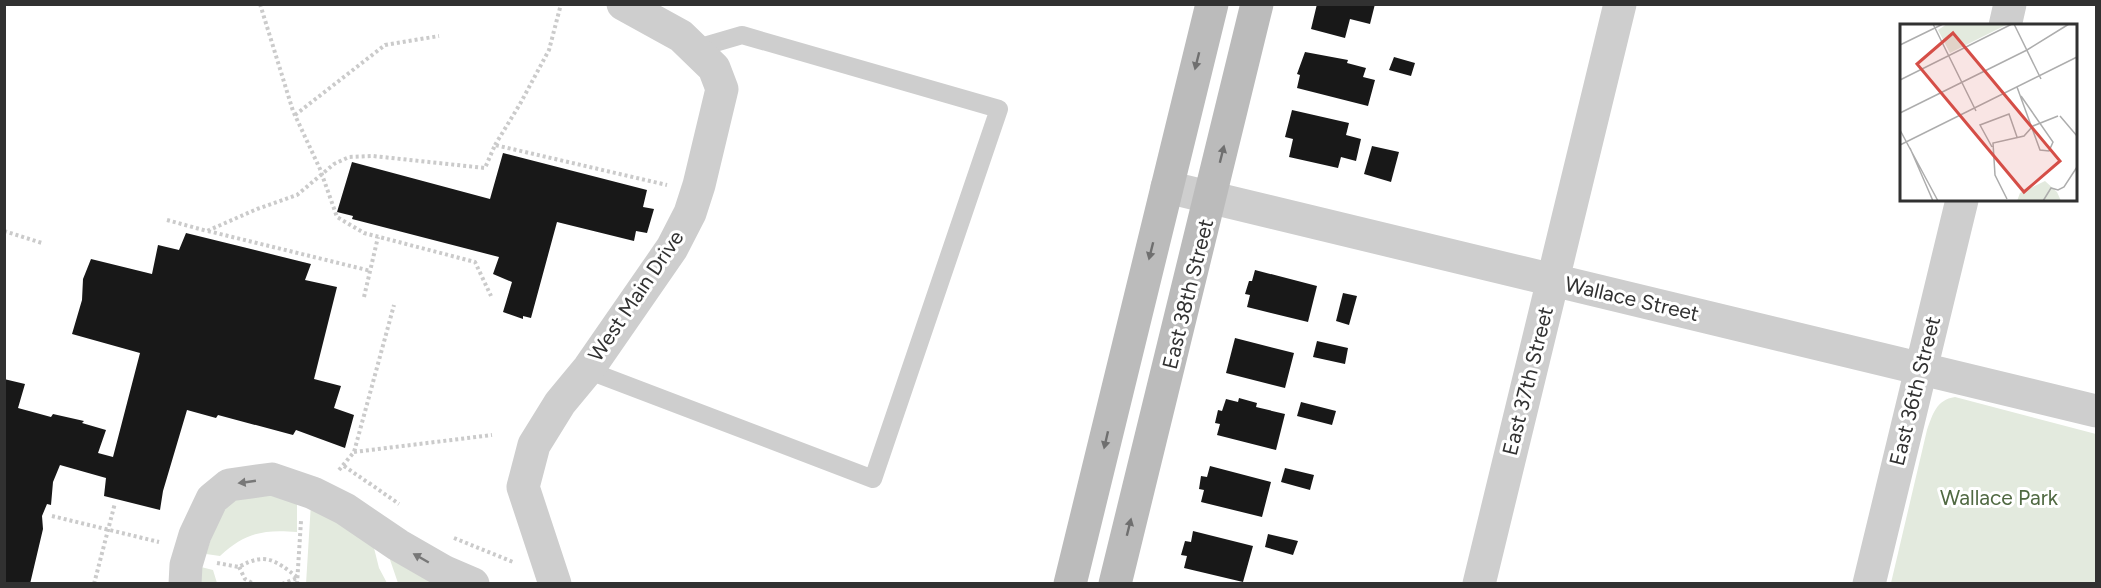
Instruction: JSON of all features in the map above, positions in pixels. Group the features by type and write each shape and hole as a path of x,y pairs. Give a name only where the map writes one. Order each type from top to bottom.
{"main road":[{"path":"1070,584 1212,4"},
{"name":"East 38th Street","path":"1115,584 1257,4"}],"street":[{"name":"West Main Drive","path":"554,580 523,487 534,445 560,403 587,370 672,248 690,213 722,89 714,68 681,36 623,4"},
{"name":"East 37th Street","path":"1479,584 1620,4"},
{"path":"2005,24 2010,4"},
{"name":"Wallace Street","path":"1167,187 2097,411"},
{"name":"East 36th Street","path":"1869,584 1962,201"},
{"path":"185,584 186,565 195,535 212,499 229,485 272,479 313,493 345,509 398,545 445,572 473,584"}],"lane":[{"path":"587,370 635,391 873,479 999,109 742,35 694,49"}],"path":[{"path":"260,4 295,115 322,174 337,217 364,233 476,262 491,296"},
{"path":"207,231 257,209 297,195 334,164 359,156 485,168 495,145 549,50 561,4"},
{"path":"295,115 385,45 439,36"},
{"path":"495,145 696,192"},
{"path":"166,220 371,271"},
{"path":"4,231 42,243"},
{"path":"364,297 378,237"},
{"path":"297,584 303,500 344,466 354,452 394,305"},
{"path":"354,452 492,435"},
{"path":"369,483 403,508"},
{"path":"94,584 115,503"},
{"path":"52,516 108,530"},
{"path":"451,536 554,580"},
{"path":"238,567 245,579 254,584"},
{"path":"282,584 297,578"}],"green space":[{"name":"Wallace Park","path":"1955,397 2096,434 2096,583 1891,583 1927,430 1933,413 1939,405"},
{"path":"248,492 297,497 297,532 274,531 255,534 238,542 220,556 206,554 221,506"},
{"path":"311,503 372,540 379,568 387,583 306,584"},
{"path":"387,551 445,583 398,583"},
{"path":"201,567 213,570 217,583 196,584"}],"building":[{"path":"1317,4 1375,4 1370,24 1350,19 1345,38 1311,29"},
{"path":"1305,52 1348,60 1347,63 1366,68 1363,77 1375,80 1368,106 1297,88 1300,75 1297,74"},
{"path":"1394,57 1415,63 1411,76 1389,70"},
{"path":"1292,110 1349,123 1346,135 1361,139 1356,161 1341,157 1338,168 1289,157 1293,139 1285,137"},
{"path":"1372,146 1399,152 1391,182 1364,174"},
{"path":"503,153 647,190 643,207 654,209 647,233 636,231 634,241 557,222 531,318 523,316 523,319 503,312 512,282 493,274 499,257 352,219 353,216 337,212 352,162 490,199"},
{"path":"186,233 311,264 305,280 337,287 314,379 341,386 334,408 354,415 345,448 296,430 293,435 218,415 216,418 187,410 163,491 160,510 104,496 106,478 60,465 53,482 51,505 47,504 42,516 43,529 30,584 4,584 4,379 25,384 18,408 51,417 53,414 84,421 82,423 106,430 98,453 113,457 140,353 72,334 82,300 83,279 91,259 152,274 158,245 179,250"},
{"path":"1255,270 1317,286 1308,322 1247,307 1250,295 1245,294"},
{"path":"1343,293 1357,296 1349,325 1336,321"},
{"path":"1235,338 1294,353 1285,388 1226,373"},
{"path":"1317,341 1348,348 1345,364 1313,357"},
{"path":"1239,398 1257,403 1256,407 1285,414 1276,450 1217,435 1220,424 1215,423 1218,410 1222,411 1226,399 1238,402"},
{"path":"1301,402 1336,411 1332,425 1297,416"},
{"path":"1210,466 1271,482 1262,517 1201,502 1204,490 1199,489 1201,476 1207,477"},
{"path":"1285,468 1314,475 1310,490 1281,482"},
{"path":"1193,531 1253,546 1243,582 1184,568 1187,556 1181,555 1185,541 1191,542"},
{"path":"1268,534 1298,541 1293,555 1265,547"}]}
